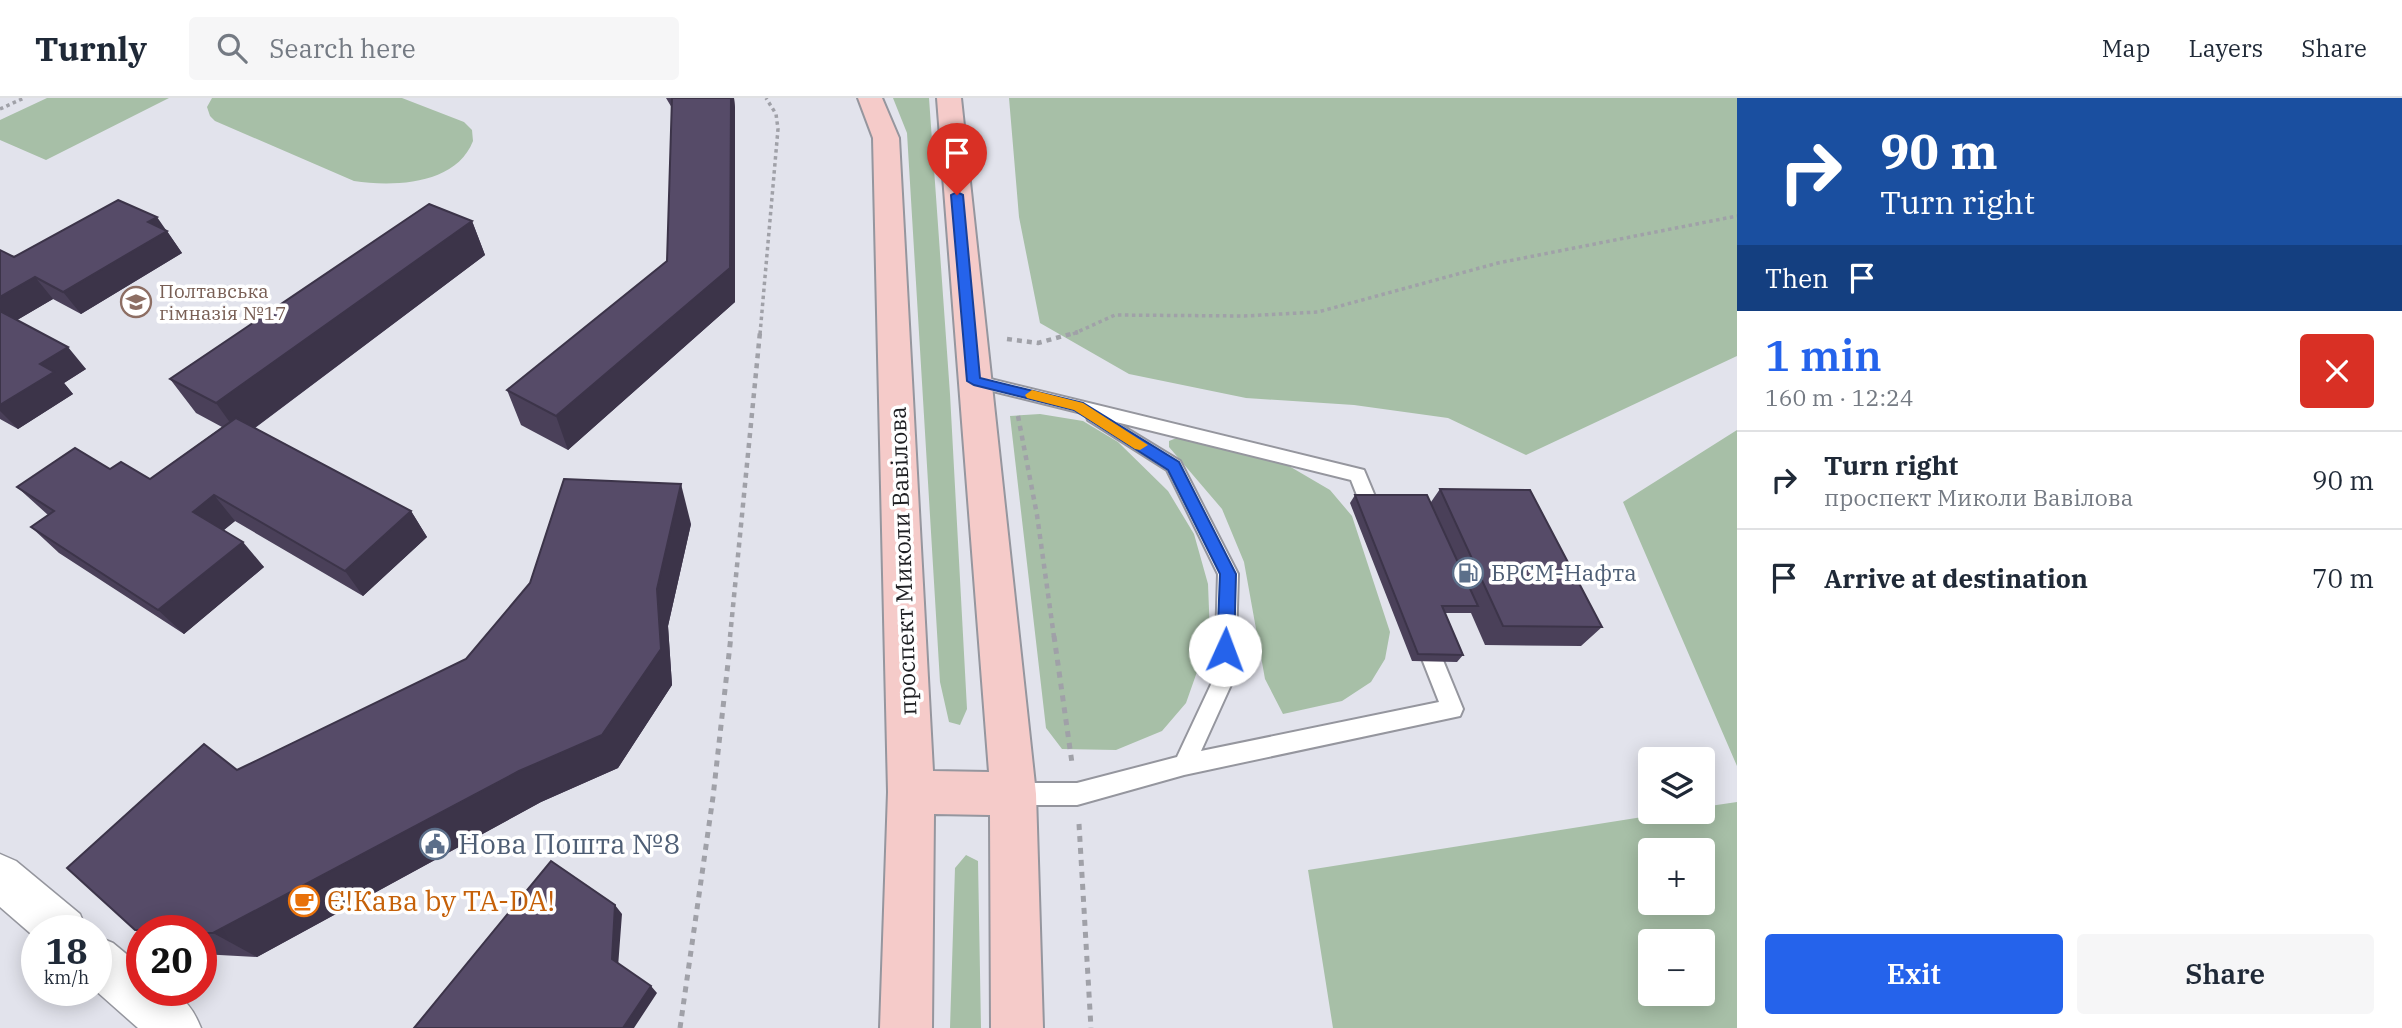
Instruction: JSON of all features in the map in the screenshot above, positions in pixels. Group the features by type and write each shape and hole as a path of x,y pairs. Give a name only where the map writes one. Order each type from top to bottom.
{"main road":[{"name":"проспект Миколи Вавілова","path":"870,98 886,138 911,792 906,1028"},
{"path":"949,98 1013,794 1017,1028"},
{"path":"911,792 1013,794"}],"street":[{"path":"0,877 44,915"},
{"path":"112,974 176,1028"}],"lane":[{"path":"974,381 1358,475 1382,535"},
{"path":"1078,407 1174,466 1228,574 1225,676 1184,765"},
{"path":"1013,794 1077,794 1184,765 1452,709 1417,621"}],"path":[{"path":"0,109 23,98"},
{"path":"680,1028 713,797 746,493 778,129 776,114 766,98"},
{"path":"1038,343 1077,332 1115,315 1244,316 1318,312 1498,263 1737,216"},
{"path":"1007,339 1013,390 1037,515 1077,794 1091,1028"}],"green space":[{"path":"47,98 169,98 46,160 0,140 0,120"},
{"path":"212,98 402,98 464,122 472,130 473,141 465,156 438,175 404,183 354,181 215,121 207,107"},
{"path":"893,98 929,98 950,394 967,709 960,725 949,722 940,682 907,133"},
{"path":"1009,98 1737,98 1737,356 1526,455 1448,418 1354,405 1246,398 1129,374 1040,323 1019,217"},
{"path":"1040,414 1083,421 1118,442 1168,491 1194,534 1208,584 1210,635 1186,703 1162,731 1116,750 1062,749 1046,728 1010,416"},
{"path":"1737,430 1737,766 1623,502"},
{"path":"1179,437 1250,452 1289,466 1330,490 1352,516 1390,632 1385,659 1371,682 1342,701 1283,714 1265,679 1244,562 1222,509 1169,447 1169,441"},
{"path":"1737,802 1737,1028 1333,1028 1308,870 1638,818 1638,824 1715,824 1715,805"},
{"path":"966,855 978,861 981,1028 950,1028 955,868"}],"building":[{"path":"672,98 731,98 730,268 556,416 507,390 667,261"},
{"path":"118,200 157,217 148,222 167,231 63,292 35,277 0,297 0,250 14,257"},
{"path":"429,204 472,221 216,403 170,379"},
{"path":"0,311 68,347 40,364 54,372 0,405"},
{"path":"236,418 411,511 345,571 214,495 193,512 243,542 158,610 31,527 54,511 17,487 75,448 110,469 121,462 150,479"},
{"path":"564,479 681,484 657,589 661,649 602,735 519,771 217,931 217,915 126,915 126,922 67,868 204,744 237,770 466,659 530,583"},
{"path":"1440,489 1530,490 1602,627 1503,626"},
{"path":"1355,495 1427,495 1478,606 1442,606 1463,655 1418,654"},
{"path":"551,861 615,905 612,959 651,986 623,1028 414,1028"}],"slow traffic":[{"path":"1032,395 1078,407 1140,445"}],"place":[{"name":"Полтавська гімназія №17","path":"136,302"},
{"name":"БРСМ-Нафта","path":"1468,573"},
{"name":"Нова Пошта №8","path":"435,844"},
{"name":"Є!Кава by TA-DA!","path":"304,901"}],"route":[{"path":"957,195 974,381 1078,407 1174,466 1228,574 1225,650"}]}
